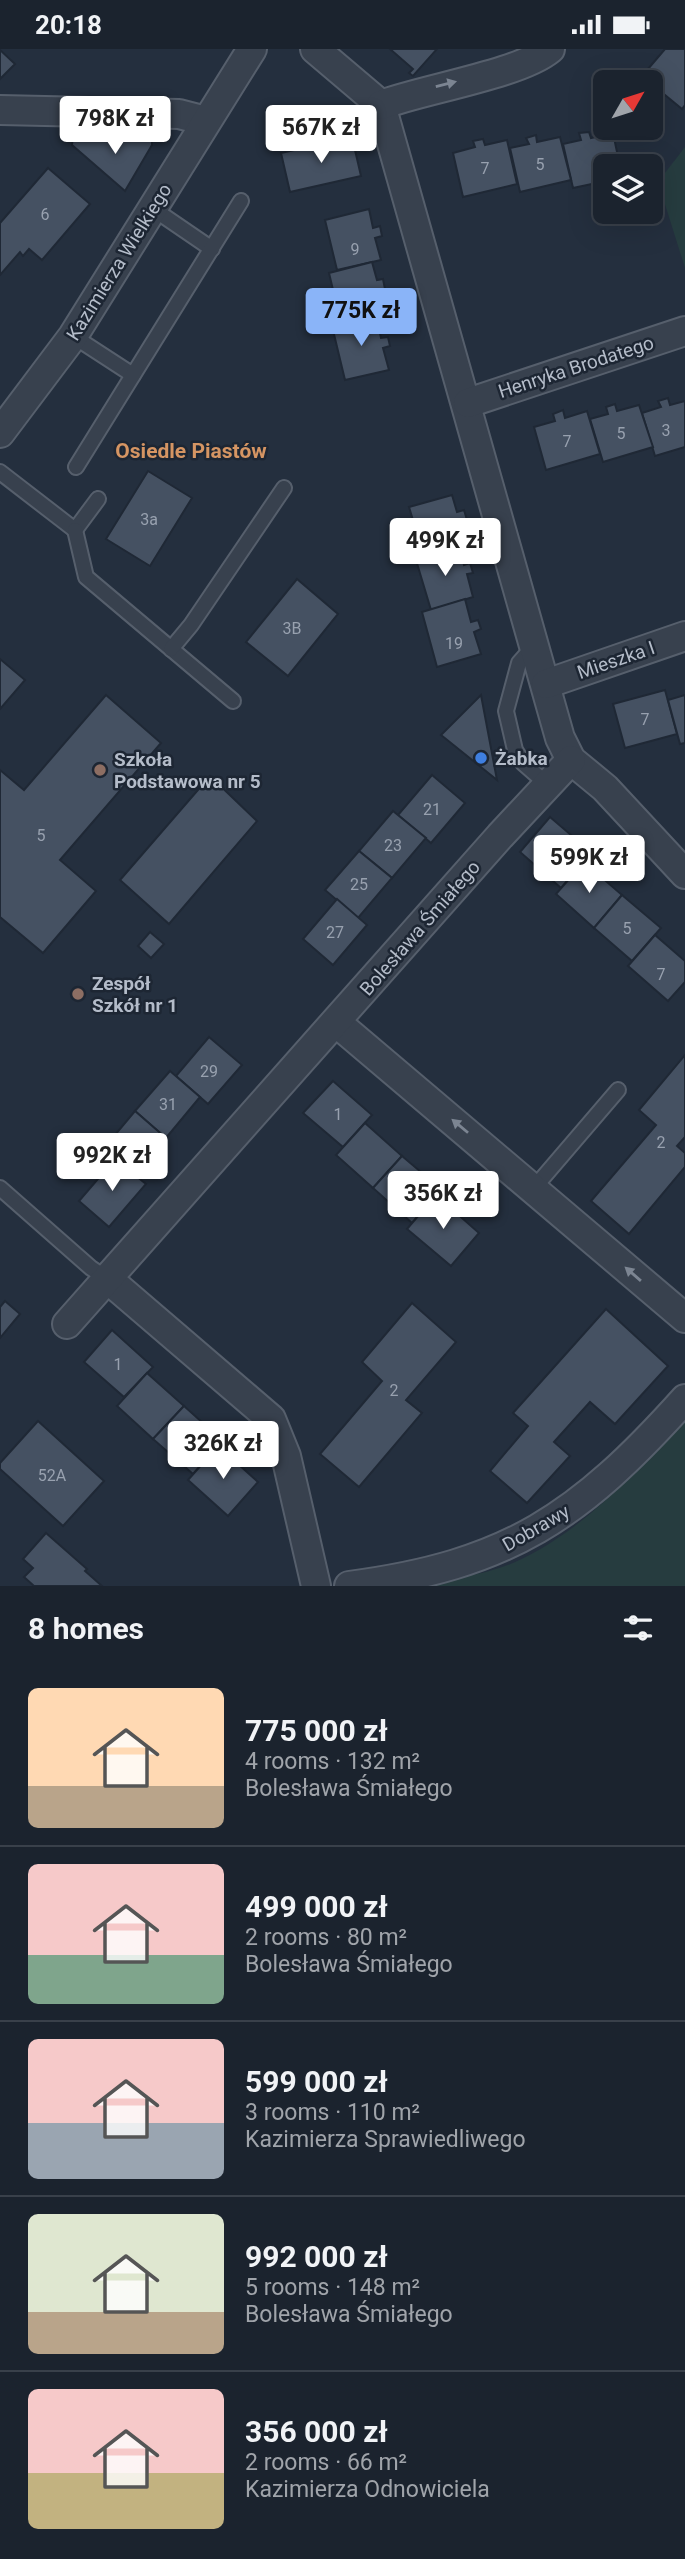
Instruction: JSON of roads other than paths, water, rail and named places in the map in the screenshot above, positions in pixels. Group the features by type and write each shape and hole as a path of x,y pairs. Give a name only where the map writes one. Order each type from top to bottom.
{"street":[{"name":"Kazimierza Wielkiego","path":"0,433 73,336 252,49"},
{"path":"315,49 381,104 561,738 571,761 605,788 685,874"},
{"path":"381,104 419,91 518,66 550,49"},
{"path":"4,114 178,114 206,121"},
{"name":"Henryka Brodatego","path":"468,403 685,331"},
{"name":"Mieszka I","path":"546,684 685,636"},
{"name":"Bolesława Śmiałego","path":"67,1324 571,761"},
{"path":"337,1023 685,1318"},
{"path":"109,1280 271,1419 286,1455 316,1586"},
{"name":"Dobrawy","path":"349,1586 408,1578 460,1564 504,1548 540,1528 610,1477 685,1399"}],"lane":[{"path":"75,467 240,201"},
{"path":"152,208 212,249"},
{"path":"73,336 132,375"},
{"path":"0,471 75,530 86,577 233,701"},
{"path":"171,649 191,625 284,488"},
{"path":"75,530 98,499"},
{"path":"535,645 519,663 506,711 515,750 523,764 548,785"},
{"path":"534,1188 618,1090"},
{"path":"0,1188 91,1268 109,1280"}],"place":[{"name":"Żabka","path":"481,758"},
{"name":"Szkoła Podstawowa nr 5","path":"100,770"},
{"name":"Zespół Szkół nr 1","path":"78,994"}],"district":[{"name":"Osiedle Piastów","path":"191,451"}]}
